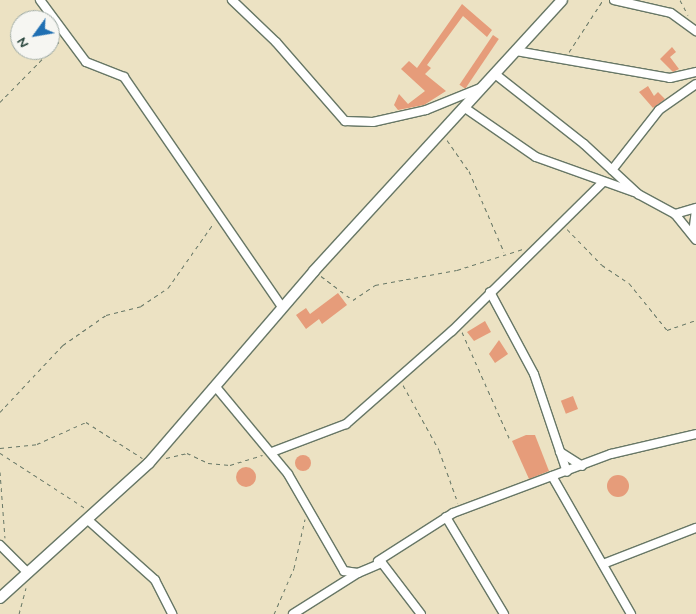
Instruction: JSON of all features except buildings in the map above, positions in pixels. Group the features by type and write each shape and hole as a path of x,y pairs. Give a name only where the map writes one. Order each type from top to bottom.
{"street":[{"path":"40,0 64,36 86,62 124,77 219,218 282,307"},
{"path":"232,0 276,42 345,121 373,122 426,110 484,86"},
{"path":"0,598 26,571 91,517 149,463 314,271 562,0"},
{"path":"614,0 671,13 694,28"},
{"path":"516,51 670,78 696,72"},
{"path":"495,74 612,170 638,194"},
{"path":"612,170 659,110 696,84"},
{"path":"465,108 536,157 638,194 675,214 694,237"},
{"path":"272,452 346,424 397,375 458,325 534,246 563,225 603,182"},
{"path":"675,214 696,209 694,237"},
{"path":"490,292 534,374 567,472"},
{"path":"215,386 272,452 344,571 358,573"},
{"path":"292,614 446,517 461,510 582,466 696,434"},
{"path":"560,452 582,466"},
{"path":"552,476 631,614"},
{"path":"91,517 155,580 172,614"},
{"path":"446,517 504,614"},
{"path":"603,564 696,528"},
{"path":"2,547 26,571"},
{"path":"378,561 421,614"}],"path":[{"path":"563,59 603,0"},
{"path":"680,0 694,28"},
{"path":"0,102 64,36"},
{"path":"442,133 469,171 504,253"},
{"path":"0,412 63,345 106,315 140,306 168,288 219,218"},
{"path":"563,225 602,265 629,283 667,330 696,320"},
{"path":"314,271 353,300 375,285 457,270 504,253 534,246"},
{"path":"458,325 510,440"},
{"path":"397,375 439,450 461,510"},
{"path":"0,448 37,444 86,422 149,463"},
{"path":"164,458 187,453 208,464 230,465 272,452"},
{"path":"0,453 91,517"},
{"path":"0,472 2,547"},
{"path":"274,614 294,568 299,530 309,513"},
{"path":"19,614 26,571"}]}
